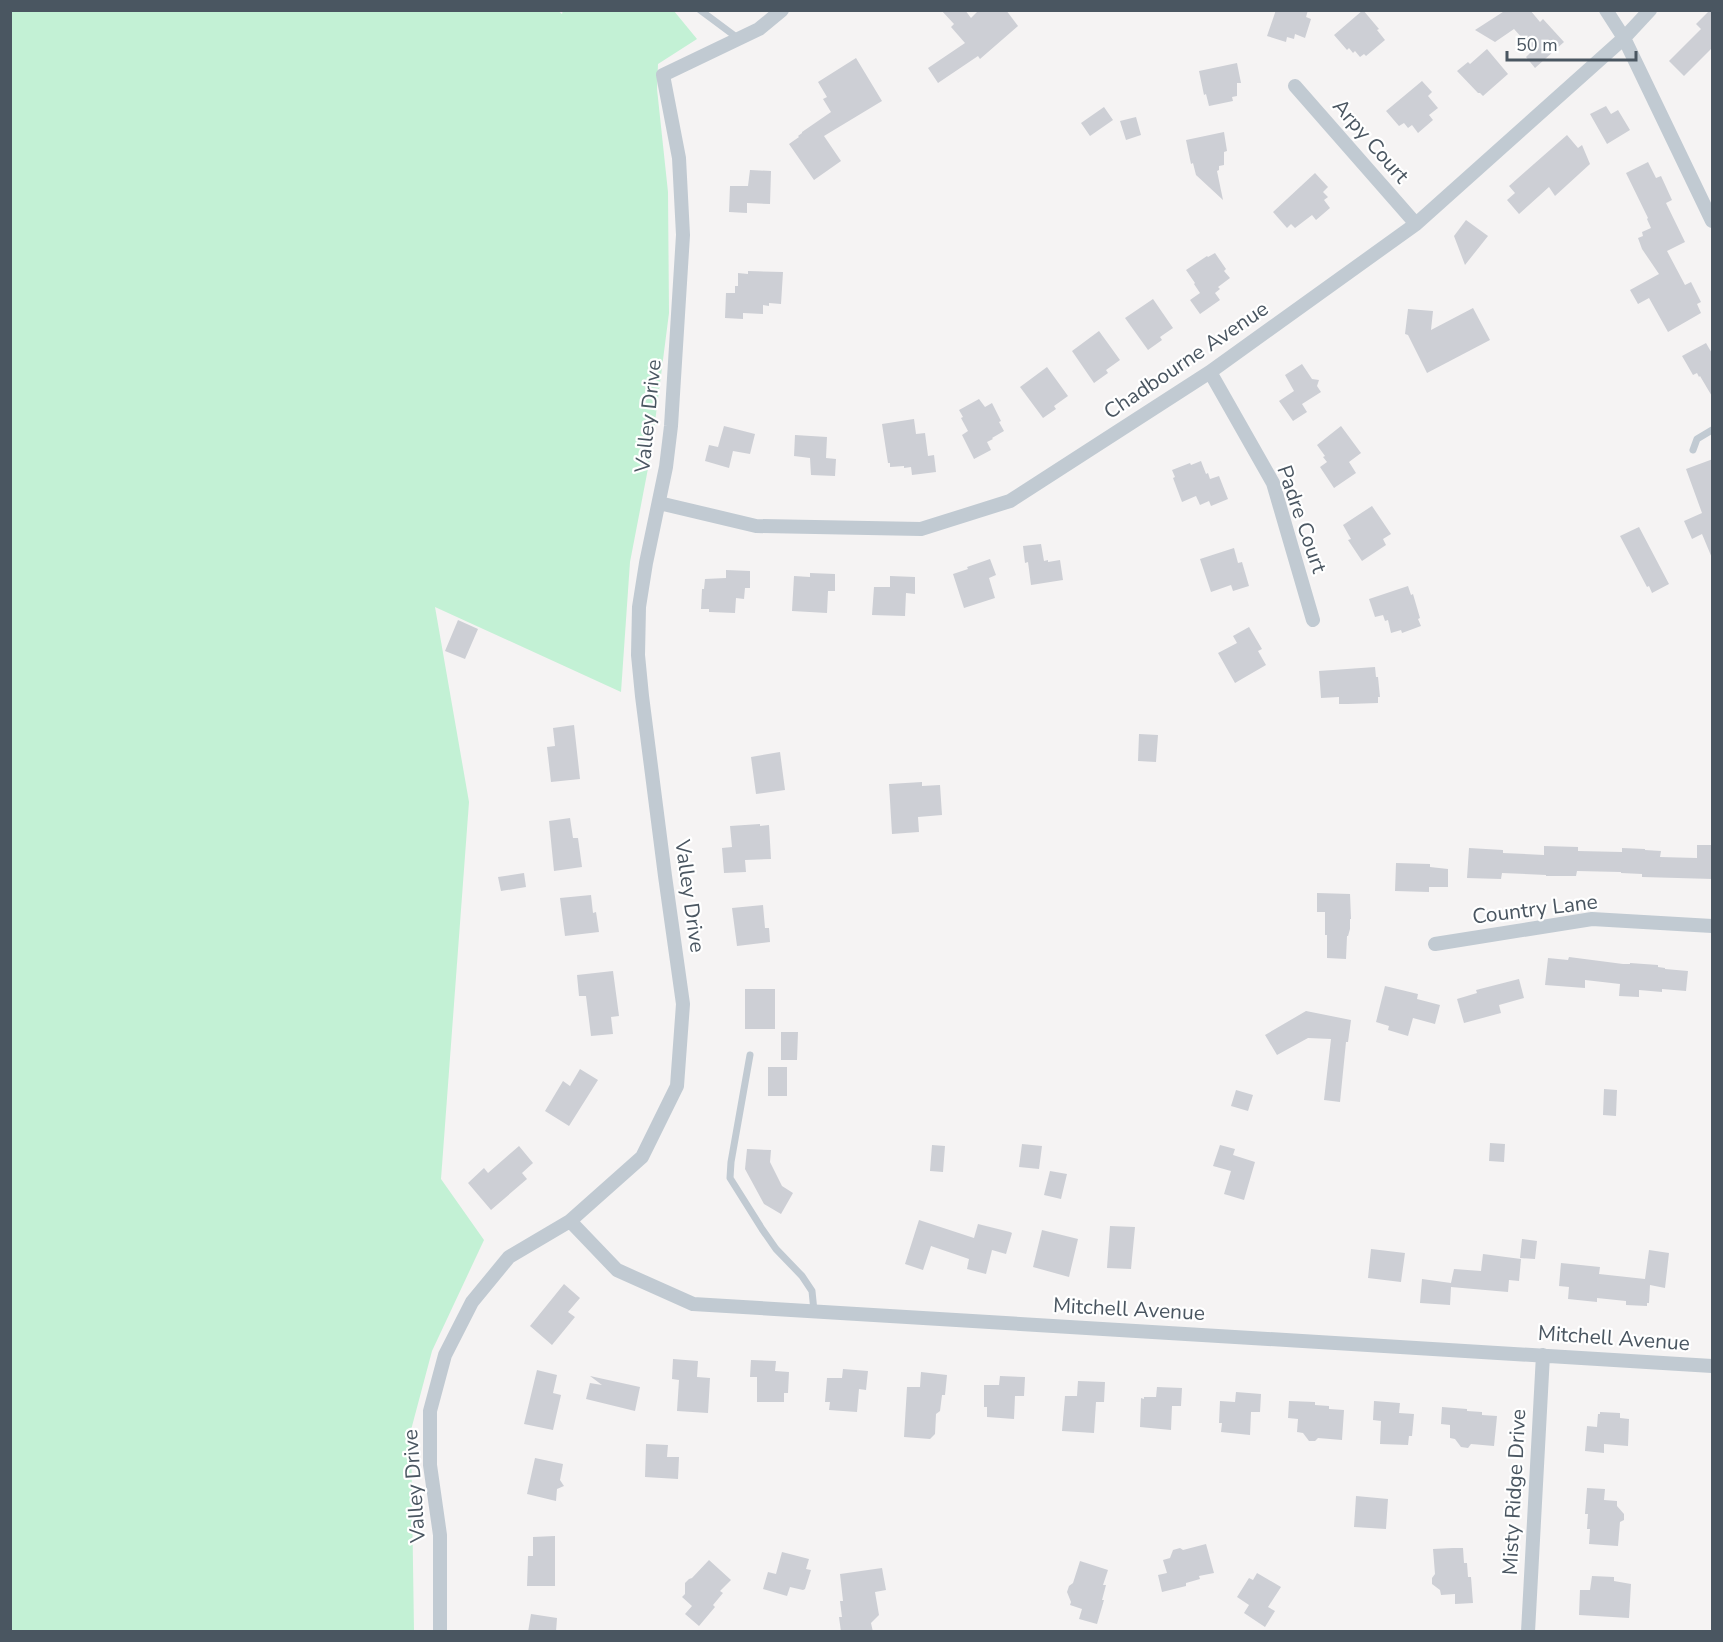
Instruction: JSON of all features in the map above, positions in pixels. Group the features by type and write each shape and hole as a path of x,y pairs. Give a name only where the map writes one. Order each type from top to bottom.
{"street":[{"path":"739,39 759,29 782,10"},
{"path":"1606,10 1624,38 1713,221"},
{"name":"Chadbourne Avenue","path":"659,503 756,526 921,529 1010,501 1210,372 1416,224 1624,38 1650,10"},
{"name":"Valley Drive","path":"440,1632 440,1536 430,1465 430,1411 445,1355 472,1302 509,1257 570,1221 642,1157 677,1086 683,1004 638,655 639,607 666,467 671,426 683,235 679,158 663,75 739,39"},
{"name":"Arpy Court","path":"1295,86 1416,224"},
{"name":"Padre Court","path":"1210,372 1273,483 1313,620"},
{"name":"Country Lane","path":"1435,944 1592,920 1713,926"},
{"name":"Mitchell Avenue","path":"570,1221 618,1270 693,1304 1713,1366"},
{"name":"Misty Ridge Drive","path":"1528,1632 1543,1354"}],"lane":[{"path":"700,10 739,39"},
{"path":"1693,450 1697,439 1713,430"},
{"path":"750,1055 730,1178 776,1249 802,1276 812,1291 814,1311"}],"green space":[{"path":"557,10 562,14 563,10 674,11 697,39 658,64 657,89 668,192 669,313 651,453 630,562 621,692 435,607 469,802 441,1179 484,1240 432,1351 411,1430 414,1631 11,1632 11,11"}],"building":[{"path":"941,10 965,10 971,18 979,10 1006,10 1018,26 980,59 978,56 938,83 928,68 965,43 951,27 954,24"},
{"path":"1276,10 1308,10 1306,17 1311,19 1305,38 1295,34 1294,39 1287,37 1286,42 1267,36"},
{"path":"1363,10 1385,40 1366,56 1364,54 1360,57 1355,51 1353,53 1349,48 1347,50 1334,35"},
{"path":"1506,10 1530,10 1540,22 1543,19 1564,42 1535,68 1526,57 1533,50 1514,29 1495,42 1475,30"},
{"path":"1710,10 1713,10 1713,47 1684,76 1669,61 1701,29 1696,24"},
{"path":"1487,49 1508,74 1483,96 1457,71 1468,62 1470,64"},
{"path":"856,58 882,101 824,136 841,161 814,180 789,144 831,112 823,99 827,97 818,82"},
{"path":"1237,63 1241,83 1237,83 1237,96 1232,97 1233,101 1209,106 1199,71"},
{"path":"1422,81 1432,92 1428,96 1438,108 1429,115 1433,120 1418,133 1412,125 1408,128 1404,123 1399,126 1386,111"},
{"path":"1606,106 1611,114 1618,110 1630,130 1607,144 1590,114"},
{"path":"1104,107 1113,120 1090,136 1081,123"},
{"path":"1136,117 1141,135 1126,140 1120,121"},
{"path":"1224,132 1227,151 1224,152 1224,165 1219,166 1217,171 1223,200 1196,175 1186,140"},
{"path":"1567,135 1578,148 1582,145 1590,164 1555,196 1549,187 1519,214 1507,200 1515,193 1509,186"},
{"path":"1648,162 1656,178 1661,176 1672,200 1666,203 1685,242 1667,251 1685,285 1691,282 1701,302 1697,304 1701,313 1668,332 1649,298 1638,304 1630,290 1659,274 1642,249 1638,238 1643,236 1642,232 1651,228 1626,173"},
{"path":"750,170 771,171 770,204 747,203 747,213 729,212 730,186 748,186"},
{"path":"1315,173 1328,187 1323,192 1328,197 1324,200 1330,208 1316,220 1312,215 1295,228 1291,224 1287,228 1273,212"},
{"path":"1466,220 1488,236 1465,265 1454,236"},
{"path":"1215,253 1230,278 1218,287 1220,289 1215,293 1220,300 1200,314 1190,300 1200,293 1186,270"},
{"path":"748,271 783,272 781,304 763,305 763,314 743,313 743,319 725,318 726,293 735,293 735,286 738,286 738,273 748,274"},
{"path":"1153,299 1173,328 1160,337 1162,340 1148,350 1125,318"},
{"path":"1473,308 1490,340 1427,373 1408,335 1405,334 1408,309 1433,311 1431,330"},
{"path":"1099,331 1120,360 1094,383 1072,351"},
{"path":"1706,343 1713,355 1713,398 1700,376 1697,373 1693,375 1682,356"},
{"path":"1302,364 1312,379 1319,380 1317,386 1321,392 1302,404 1307,412 1293,421 1279,401 1294,391 1285,375"},
{"path":"1047,367 1068,396 1054,406 1056,409 1043,418 1020,387"},
{"path":"979,399 985,407 992,403 1004,431 987,442 991,450 974,459 962,435 968,431 959,410"},
{"path":"914,419 916,434 925,433 928,456 934,455 936,472 912,475 911,467 890,467 888,463 882,424"},
{"path":"724,426 755,434 750,454 733,451 729,468 705,461 709,445 718,447"},
{"path":"1341,426 1361,453 1349,462 1356,473 1334,488 1320,467 1327,462 1317,445"},
{"path":"795,435 827,437 826,458 836,459 835,476 811,475 810,458 794,456"},
{"path":"1713,459 1712,558 1702,534 1692,539 1684,521 1702,513 1686,469"},
{"path":"1201,461 1210,479 1219,476 1228,499 1211,506 1209,501 1200,505 1196,496 1182,502 1172,470"},
{"path":"1372,506 1391,534 1383,539 1386,545 1362,561 1348,540 1351,539 1343,525"},
{"path":"1639,527 1669,584 1652,593 1620,536"},
{"path":"1041,544 1044,561 1060,560 1063,580 1031,585 1023,546"},
{"path":"1234,548 1238,563 1242,562 1249,586 1233,591 1231,585 1211,592 1200,559"},
{"path":"990,559 996,575 989,578 995,598 964,608 953,574"},
{"path":"726,570 750,571 750,588 745,588 744,599 736,598 735,613 709,612 709,609 701,609 705,579 726,578"},
{"path":"810,573 835,574 835,591 828,591 827,613 792,611 794,576 810,577"},
{"path":"890,576 915,577 915,594 906,593 905,616 872,615 874,587 890,587"},
{"path":"1408,586 1411,595 1413,594 1421,626 1402,633 1401,630 1391,633 1388,620 1385,621 1383,615 1375,617 1369,599"},
{"path":"458,620 478,629 465,659 445,651"},
{"path":"1249,627 1262,649 1258,651 1266,665 1235,683 1218,653 1237,643 1233,636"},
{"path":"1375,667 1380,697 1378,697 1378,703 1339,704 1339,697 1321,698 1319,671"},
{"path":"574,725 580,779 551,782 547,747 555,746 553,728"},
{"path":"1139,734 1158,735 1156,762 1138,761"},
{"path":"780,752 785,790 756,794 751,757"},
{"path":"922,782 922,786 940,785 942,815 918,817 919,832 892,834 889,784"},
{"path":"570,818 573,838 578,838 582,867 554,871 549,821"},
{"path":"760,824 760,826 769,825 771,859 745,860 746,872 724,873 722,848 732,847 730,826"},
{"path":"1697,845 1713,845 1713,879 1642,877 1642,874 1621,872 1577,871 1576,876 1502,873 1501,879 1467,878 1469,848 1503,850 1503,853 1544,855 1544,846 1578,847 1578,851 1622,852 1622,848 1645,849 1661,851 1660,857 1697,858"},
{"path":"1396,863 1430,864 1430,867 1448,869 1448,887 1429,887 1429,892 1395,891"},
{"path":"524,873 526,887 501,891 498,877"},
{"path":"1317,893 1350,894 1351,919 1347,936 1346,959 1327,958 1325,912 1317,912"},
{"path":"591,895 593,913 596,912 599,932 565,936 560,898"},
{"path":"763,905 765,928 769,928 770,942 737,946 732,908"},
{"path":"1569,957 1623,964 1658,965 1665,969 1688,971 1686,991 1639,990 1639,997 1619,996 1620,984 1585,980 1585,988 1545,985 1548,958 1568,960"},
{"path":"613,971 619,1016 611,1017 613,1034 591,1036 586,996 579,996 577,975"},
{"path":"1519,979 1524,998 1499,1005 1501,1013 1464,1023 1457,999 1477,993 1476,990"},
{"path":"1385,986 1418,994 1417,999 1440,1005 1435,1024 1413,1018 1408,1036 1388,1030 1389,1026 1376,1022"},
{"path":"745,989 775,989 775,1029 745,1029"},
{"path":"1306,1011 1351,1020 1348,1042 1346,1042 1340,1102 1324,1100 1331,1039 1308,1038 1277,1055 1265,1035"},
{"path":"781,1032 798,1032 797,1060 781,1060"},
{"path":"768,1067 787,1067 787,1096 768,1096"},
{"path":"580,1069 598,1080 569,1126 545,1111 563,1081 570,1086"},
{"path":"1604,1089 1617,1090 1616,1116 1603,1115"},
{"path":"1236,1090 1253,1095 1248,1111 1231,1106"},
{"path":"1490,1143 1505,1144 1504,1162 1489,1161"},
{"path":"1022,1144 1042,1146 1039,1169 1019,1167"},
{"path":"932,1145 945,1146 943,1172 930,1171"},
{"path":"1220,1145 1235,1149 1233,1155 1255,1162 1244,1200 1224,1194 1231,1171 1213,1166"},
{"path":"519,1146 533,1163 522,1173 527,1179 491,1210 468,1183 484,1168 488,1173"},
{"path":"747,1149 771,1150 770,1162 782,1186 793,1193 781,1214 764,1204 745,1169"},
{"path":"1050,1171 1067,1174 1061,1199 1044,1195"},
{"path":"919,1220 974,1238 978,1224 1012,1233 1006,1254 992,1250 986,1274 967,1269 969,1259 931,1246 923,1270 905,1264"},
{"path":"1110,1226 1135,1227 1131,1269 1107,1268"},
{"path":"1042,1230 1078,1239 1069,1277 1033,1267"},
{"path":"1522,1239 1537,1241 1535,1259 1520,1258"},
{"path":"1371,1249 1405,1253 1401,1282 1368,1278"},
{"path":"1649,1250 1669,1253 1665,1288 1650,1285 1647,1306 1626,1305 1626,1301 1597,1298 1597,1302 1568,1299 1569,1287 1559,1286 1561,1263 1600,1267 1599,1274 1645,1279"},
{"path":"1483,1254 1521,1259 1519,1281 1509,1280 1508,1292 1451,1287 1450,1305 1420,1303 1422,1279 1451,1283 1454,1269 1481,1271"},
{"path":"564,1284 580,1298 568,1312 575,1317 552,1345 530,1326"},
{"path":"673,1359 698,1361 697,1377 710,1378 708,1413 677,1411 679,1380 672,1379"},
{"path":"751,1360 776,1361 775,1371 789,1372 788,1393 784,1393 784,1402 757,1402 757,1377 750,1377"},
{"path":"843,1369 868,1371 866,1390 859,1389 857,1412 829,1410 830,1402 825,1402 827,1378 842,1378"},
{"path":"537,1370 557,1375 553,1393 561,1395 553,1430 524,1424"},
{"path":"921,1372 947,1375 945,1395 942,1395 940,1411 936,1414 935,1434 930,1439 904,1437 907,1387 920,1387"},
{"path":"590,1376 640,1387 635,1411 586,1399 590,1383 602,1385"},
{"path":"1000,1376 1025,1377 1024,1396 1015,1396 1014,1419 987,1417 987,1407 984,1407 984,1385 999,1385"},
{"path":"1078,1381 1105,1382 1104,1402 1096,1402 1094,1433 1062,1431 1065,1396 1077,1396"},
{"path":"1157,1387 1182,1388 1181,1406 1172,1406 1171,1430 1140,1427 1141,1398 1156,1397"},
{"path":"1236,1392 1261,1394 1260,1412 1251,1412 1250,1435 1221,1432 1220,1401 1235,1402"},
{"path":"1289,1401 1315,1402 1315,1405 1329,1406 1329,1409 1344,1410 1342,1440 1318,1438 1315,1441 1309,1441 1303,1433 1297,1432 1298,1419 1288,1418"},
{"path":"1374,1401 1400,1403 1399,1413 1414,1414 1412,1436 1409,1436 1408,1445 1380,1444 1381,1421 1373,1420"},
{"path":"1442,1407 1467,1409 1467,1411 1482,1412 1482,1415 1497,1416 1494,1446 1471,1444 1468,1448 1461,1447 1455,1439 1450,1438 1450,1425 1441,1424"},
{"path":"1600,1412 1620,1413 1620,1418 1629,1419 1628,1446 1604,1444 1604,1453 1585,1451 1587,1426 1597,1427"},
{"path":"646,1444 668,1445 667,1457 679,1457 678,1479 645,1477"},
{"path":"535,1458 563,1464 560,1480 564,1486 557,1489 556,1501 527,1494"},
{"path":"1587,1488 1605,1489 1604,1500 1617,1501 1617,1506 1624,1514 1624,1520 1620,1522 1618,1546 1589,1544 1588,1514 1585,1514"},
{"path":"1356,1496 1388,1499 1386,1529 1354,1527"},
{"path":"555,1536 555,1586 527,1586 528,1556 533,1556 533,1537"},
{"path":"1206,1544 1214,1573 1199,1576 1200,1579 1186,1583 1186,1586 1162,1592 1158,1575 1167,1573 1163,1560 1170,1558 1173,1550"},
{"path":"1463,1548 1464,1563 1467,1563 1468,1577 1471,1577 1473,1603 1455,1604 1455,1594 1441,1595 1440,1590 1432,1584 1435,1574 1433,1549"},
{"path":"782,1552 809,1559 806,1569 811,1570 805,1589 790,1587 787,1596 763,1589 768,1572 776,1574"},
{"path":"709,1560 731,1580 720,1591 723,1593 713,1605 715,1607 699,1626 685,1614 692,1606 682,1597 685,1594 685,1583"},
{"path":"1080,1561 1108,1570 1103,1585 1106,1585 1102,1600 1104,1600 1097,1624 1079,1619 1082,1609 1070,1605 1067,1592 1073,1583"},
{"path":"882,1568 886,1590 875,1592 879,1615 871,1623 873,1632 841,1632 840,1601 843,1601 840,1574"},
{"path":"1257,1573 1281,1587 1268,1607 1275,1611 1265,1627 1244,1613 1249,1605 1237,1597 1249,1578 1253,1580"},
{"path":"1592,1576 1614,1577 1614,1581 1631,1584 1629,1618 1579,1615 1580,1590 1590,1590"},
{"path":"531,1614 557,1618 556,1632 528,1632"}]}
